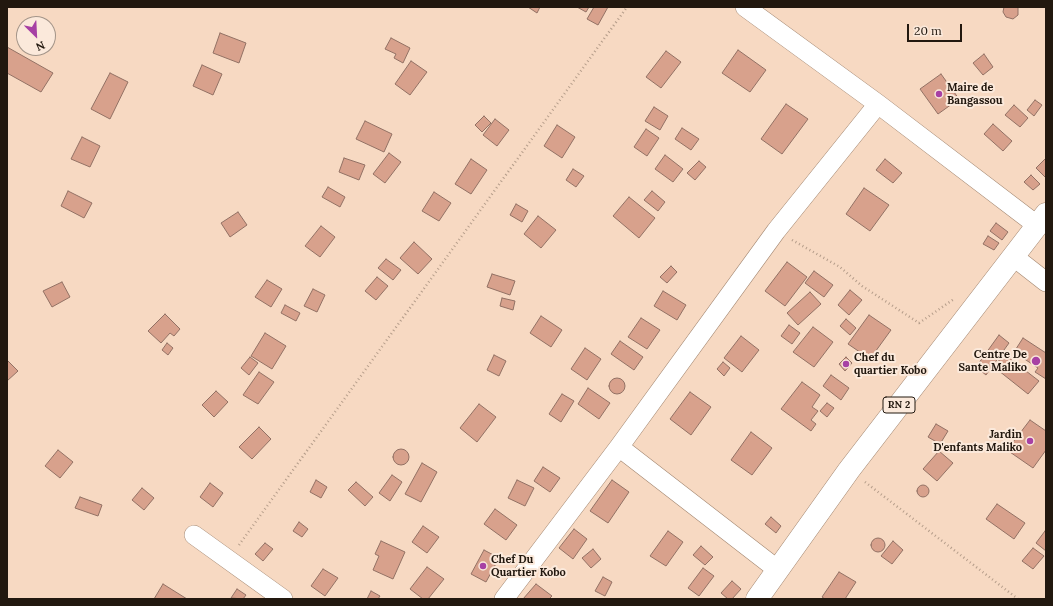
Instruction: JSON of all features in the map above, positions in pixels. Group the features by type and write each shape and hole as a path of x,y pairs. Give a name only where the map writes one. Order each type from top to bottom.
{"main road":[{"name":"RN 2","path":"757,599 849,470 1042,220"}],"street":[{"path":"745,7 878,104 1042,220"},
{"path":"504,599 619,447 776,231 878,104"},
{"path":"1014,257 1046,282"},
{"path":"619,447 778,570"},
{"path":"194,535 283,599"}],"path":[{"path":"228,560 627,7"},
{"path":"776,231 840,267 862,286 918,323 957,297"},
{"path":"849,470 1018,599"}],"building":[{"path":"528,7 540,7 537,13"},
{"path":"577,7 589,7 586,12"},
{"path":"594,7 608,7 598,25 587,19"},
{"path":"1004,7 1018,7 1018,15 1013,19 1006,17 1003,12"},
{"path":"220,33 246,43 239,63 213,53"},
{"path":"391,38 410,48 403,63 394,58 396,54 385,49"},
{"path":"7,47 16,52 16,56 23,56 53,73 41,92 7,73"},
{"path":"738,50 766,70 750,92 722,73"},
{"path":"666,51 681,62 661,88 646,77"},
{"path":"984,54 993,67 983,75 973,63"},
{"path":"411,61 427,72 410,95 395,84"},
{"path":"202,65 222,74 213,95 193,86"},
{"path":"110,73 128,82 110,119 91,109"},
{"name":"Maire de Bangassou","path":"941,74 959,99 938,114 920,89"},
{"path":"1035,100 1042,105 1034,116 1027,110"},
{"path":"786,104 808,119 782,154 761,139"},
{"path":"1014,105 1028,118 1020,127 1005,115"},
{"path":"654,107 668,116 660,130 645,121"},
{"path":"484,116 491,123 482,132 475,125"},
{"path":"495,119 509,130 497,146 483,135"},
{"path":"365,121 392,134 384,152 356,139"},
{"path":"993,124 1012,141 1003,151 984,134"},
{"path":"557,125 575,137 562,158 544,146"},
{"path":"682,128 699,139 691,150 675,139"},
{"path":"646,129 659,138 647,156 634,147"},
{"path":"82,137 100,146 90,167 71,159"},
{"path":"389,153 401,162 385,183 373,174"},
{"path":"665,155 683,169 673,182 655,169"},
{"path":"344,158 365,165 359,180 339,172"},
{"path":"1046,158 1046,176 1045,177 1036,168"},
{"path":"471,159 487,170 471,194 455,184"},
{"path":"885,159 902,173 893,183 876,170"},
{"path":"699,161 706,167 695,180 687,173"},
{"path":"573,169 584,176 576,187 566,180"},
{"path":"1031,175 1040,184 1033,190 1024,182"},
{"path":"328,187 345,197 340,207 322,197"},
{"path":"864,188 889,205 870,231 846,214"},
{"path":"68,191 92,203 84,218 61,206"},
{"path":"652,191 665,202 658,211 644,200"},
{"path":"434,192 451,203 439,221 422,211"},
{"path":"629,197 655,218 639,238 613,216"},
{"path":"516,204 528,211 522,222 510,215"},
{"path":"238,212 247,225 230,237 221,223"},
{"path":"538,216 556,230 541,248 524,234"},
{"path":"996,223 1008,232 1002,240 990,231"},
{"path":"321,226 335,237 320,257 305,246"},
{"path":"988,236 999,243 994,250 983,244"},
{"path":"414,242 432,259 418,274 400,258"},
{"path":"386,259 401,270 393,280 378,268"},
{"path":"787,262 807,277 785,306 765,291"},
{"path":"671,266 677,272 667,283 660,277"},
{"path":"814,271 833,285 824,297 805,283"},
{"path":"492,274 515,281 510,295 487,287"},
{"path":"377,277 388,286 376,300 365,291"},
{"path":"267,280 282,289 271,307 255,297"},
{"path":"62,282 70,297 52,307 43,291"},
{"path":"313,289 325,295 317,312 304,306"},
{"path":"850,290 862,300 849,315 838,305"},
{"path":"663,291 686,305 677,320 654,306"},
{"path":"810,292 821,304 798,325 787,313"},
{"path":"502,298 515,301 513,310 500,306"},
{"path":"285,305 300,313 296,321 281,313"},
{"path":"165,314 180,329 174,336 170,333 161,343 148,331"},
{"path":"869,315 891,330 870,359 848,344"},
{"path":"541,316 562,330 551,347 530,333"},
{"path":"641,318 660,330 647,349 628,337"},
{"path":"846,319 856,328 850,335 840,326"},
{"path":"789,325 800,333 792,344 781,336"},
{"path":"813,327 833,342 814,367 793,352"},
{"path":"265,333 286,346 272,369 251,356"},
{"path":"999,335 1009,343 986,375 976,367"},
{"path":"741,336 759,350 742,372 724,358"},
{"name":"Centre De Sante Maliko","path":"1023,338 1046,353 1046,379 1035,372 1038,368 1014,352"},
{"path":"620,341 643,357 634,370 611,354"},
{"path":"167,343 173,348 168,355 162,350"},
{"path":"585,348 601,359 587,380 571,369"},
{"path":"1004,354 1039,381 1028,394 994,367"},
{"path":"494,355 506,361 499,376 487,370"},
{"path":"250,357 258,363 249,375 241,368"},
{"name":"Chef du quartier Kobo","path":"846,357 852,363 845,371 839,364"},
{"path":"7,360 18,371 7,381"},
{"path":"723,362 730,368 724,376 717,369"},
{"path":"259,372 274,382 258,404 243,395"},
{"path":"831,375 849,388 841,400 823,386"},
{"path":"617,378 623,380 625,386 623,392 617,394 611,392 609,386 611,380"},
{"path":"802,382 820,395 812,407 818,411 811,420 816,424 811,431 781,409"},
{"path":"588,388 610,403 599,419 578,404"},
{"path":"216,391 228,402 214,417 202,405"},
{"path":"690,392 711,407 691,435 670,419"},
{"path":"562,394 574,401 561,422 549,414"},
{"path":"827,403 834,408 827,417 820,411"},
{"path":"479,404 496,417 477,442 460,428"},
{"name":"Jardin D'enfants Maliko","path":"1030,420 1046,431 1046,450 1033,468 1007,450"},
{"path":"936,424 948,431 940,444 928,437"},
{"path":"259,427 271,439 252,459 239,447"},
{"path":"751,432 772,448 752,475 731,460"},
{"path":"401,449 408,454 409,457 404,464 401,465 394,460 393,457 398,450"},
{"path":"58,450 73,462 60,478 45,466"},
{"path":"939,451 953,463 937,481 923,469"},
{"path":"422,463 437,472 421,502 405,494"},
{"path":"543,467 560,478 550,492 534,481"},
{"path":"392,475 402,482 390,501 379,493"},
{"path":"316,480 327,487 321,498 310,492"},
{"path":"517,480 534,488 525,506 508,498"},
{"path":"612,480 629,492 608,523 590,511"},
{"path":"356,482 373,497 365,506 348,490"},
{"path":"210,483 223,493 213,507 200,497"},
{"path":"923,485 927,487 929,491 927,495 923,497 919,495 917,491 919,487"},
{"path":"142,488 154,498 144,510 132,500"},
{"path":"80,497 102,505 98,516 75,508"},
{"path":"997,504 1025,523 1014,539 986,519"},
{"path":"495,509 517,525 506,540 484,524"},
{"path":"771,517 781,526 776,533 765,524"},
{"path":"299,522 308,529 302,537 293,531"},
{"path":"423,526 439,537 427,553 412,542"},
{"path":"574,529 587,539 573,559 559,548"},
{"path":"668,531 683,542 666,566 650,556"},
{"path":"1046,531 1046,551 1036,543"},
{"path":"878,538 883,540 885,545 883,550 878,552 873,550 871,545 873,540"},
{"path":"381,541 405,552 393,579 373,570 379,556 375,554"},
{"path":"893,541 903,550 892,564 881,556"},
{"path":"265,543 273,549 263,561 255,554"},
{"path":"701,546 713,557 705,565 693,555"},
{"path":"1033,548 1044,556 1033,569 1022,561"},
{"path":"593,549 601,559 591,568 582,558"},
{"path":"484,550 499,558 486,582 471,574"},
{"path":"427,567 444,579 428,599 423,599 410,589"},
{"path":"703,568 714,576 699,596 688,588"},
{"path":"323,569 338,578 325,596 311,586"},
{"path":"839,572 856,582 845,599 825,599 822,597"},
{"path":"603,577 612,582 605,596 595,591"},
{"path":"732,581 741,589 732,599 728,599 721,593"},
{"path":"163,584 187,599 154,599"},
{"path":"536,584 552,596 549,599 523,599"},
{"path":"237,589 246,595 243,599 231,598"},
{"path":"371,591 380,596 378,599 367,599"}],"place":[{"name":"Maire de Bangassou","path":"939,94"},
{"name":"Centre De Sante Maliko","path":"1036,361"},
{"name":"Chef du quartier Kobo","path":"846,364"},
{"name":"Jardin D'enfants Maliko","path":"1030,441"},
{"name":"Chef Du Quartier Kobo","path":"483,566"}]}
